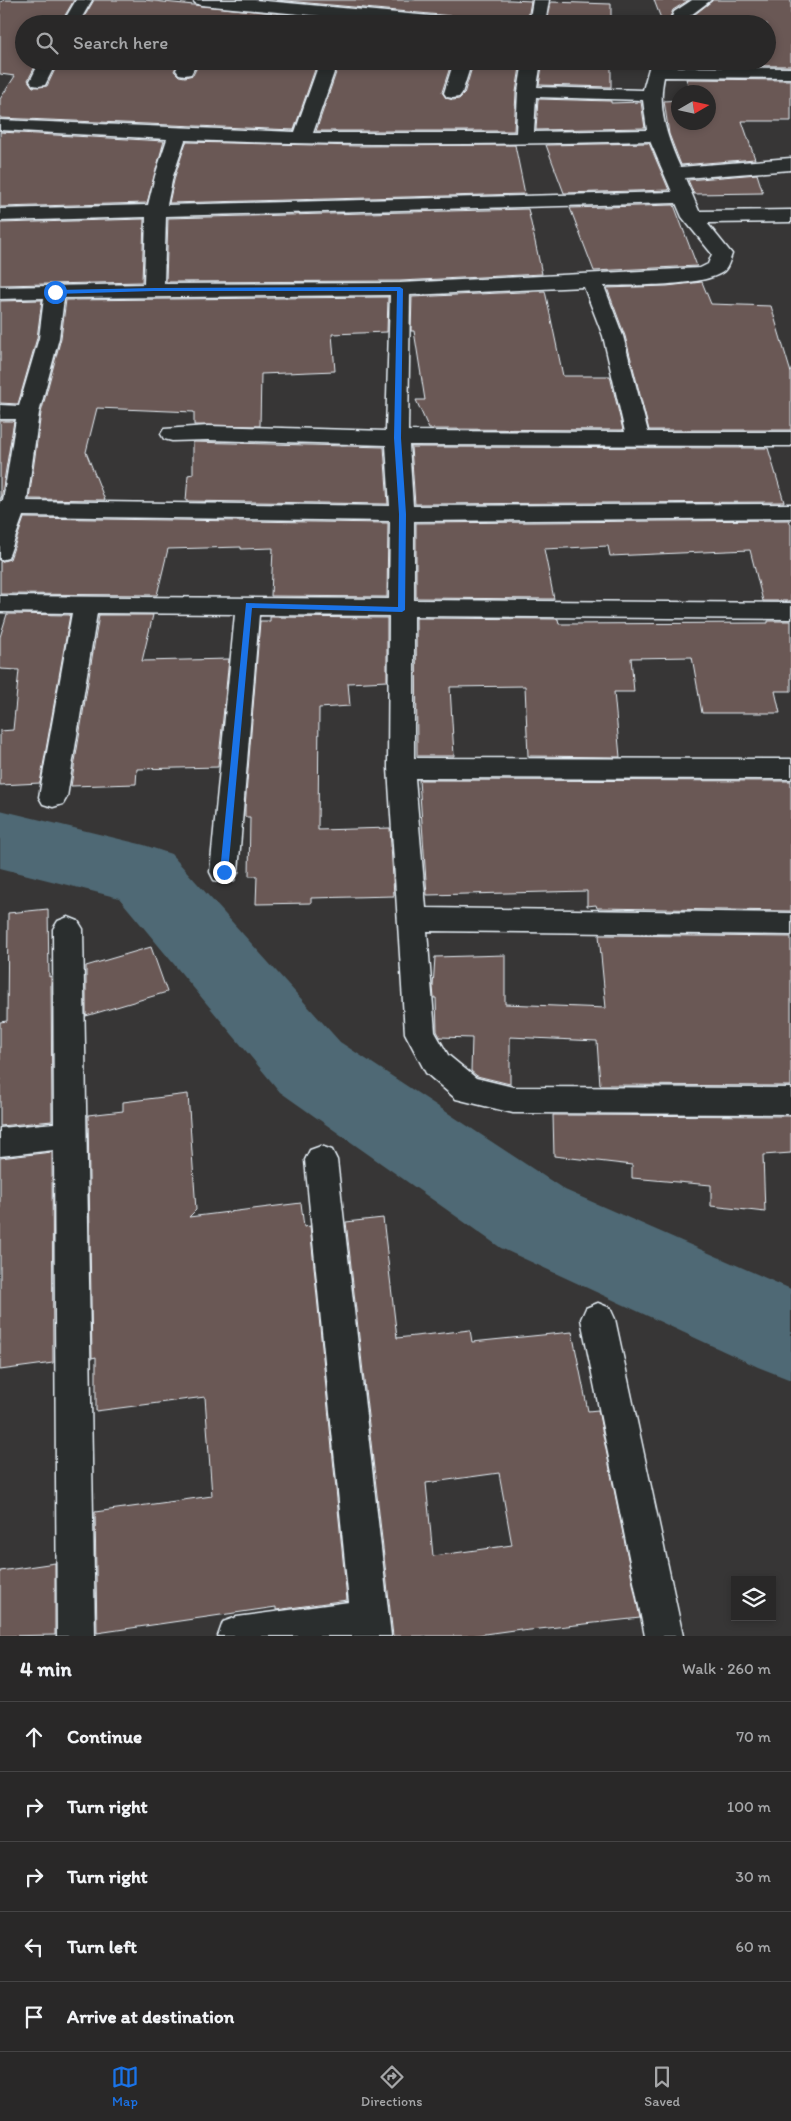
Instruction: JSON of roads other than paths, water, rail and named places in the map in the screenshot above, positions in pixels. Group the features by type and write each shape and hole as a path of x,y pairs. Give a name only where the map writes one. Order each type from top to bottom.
{"street":[{"path":"75,15 84,0"},
{"path":"201,0 217,9 293,15"},
{"path":"538,15 541,0"},
{"path":"681,15 703,0"},
{"path":"39,81 43,70"},
{"path":"302,138 326,70"},
{"path":"453,93 460,70"},
{"path":"525,139 531,70"},
{"path":"0,292 400,289 684,276 705,273 717,267 722,254 692,217 657,135 651,95 657,70"},
{"path":"724,70 791,73"},
{"path":"528,92 651,95"},
{"path":"0,125 302,138 525,139 657,135"},
{"path":"154,290 156,212 164,176 178,134"},
{"path":"673,173 791,164"},
{"path":"0,215 684,197"},
{"path":"692,217 791,216"},
{"path":"592,280 612,336 638,438"},
{"path":"400,289 397,438 402,514 401,768 420,1033 437,1064 467,1090 513,1100 791,1102"},
{"path":"0,552 7,508 28,413 49,338 55,292"},
{"path":"0,412 28,413"},
{"path":"172,434 208,433 397,438 791,439"},
{"path":"7,508 402,514 791,511"},
{"path":"0,604 248,605 402,610 791,611"},
{"path":"53,797 86,605"},
{"path":"224,872 248,605"},
{"path":"401,768 791,769"},
{"path":"412,919 791,924"},
{"path":"68,929 76,1636"},
{"path":"0,1142 70,1135"},
{"path":"237,1636 371,1627 321,1160"},
{"path":"598,1319 664,1636"}],"waterway":[{"path":"0,839 144,875 310,1067 533,1219 791,1335"}]}
